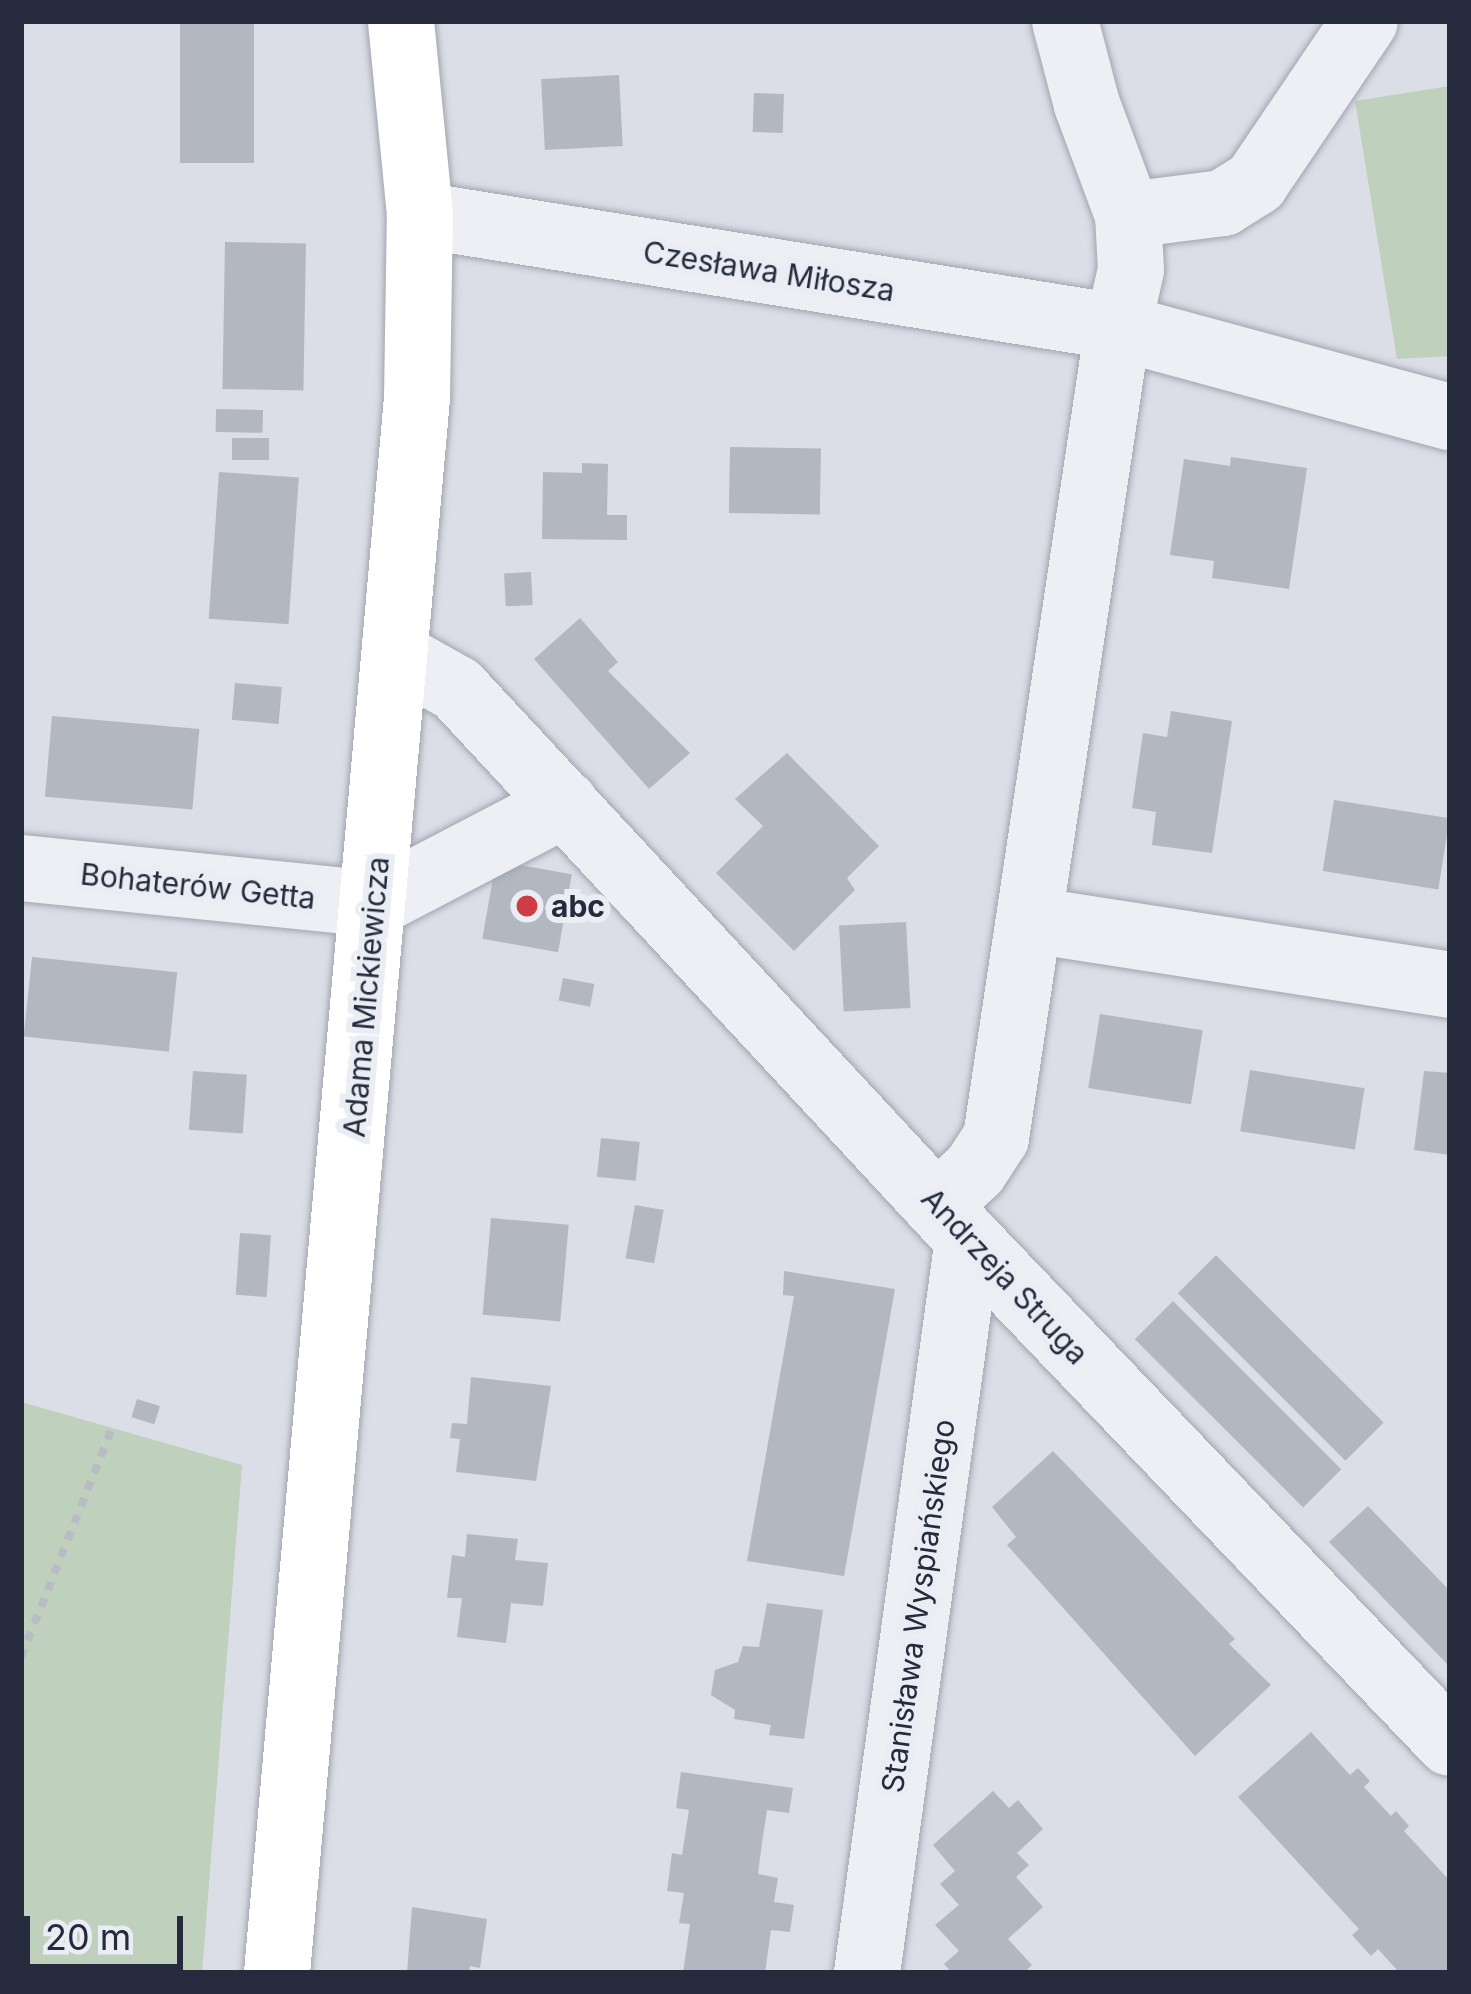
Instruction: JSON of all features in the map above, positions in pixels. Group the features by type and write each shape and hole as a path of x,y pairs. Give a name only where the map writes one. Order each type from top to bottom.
{"main road":[{"name":"Adama Mickiewicza","path":"278,1973 398,656 417,398 419,214 400,21"}],"street":[{"path":"953,1221 975,1170 996,1138 1118,327 1133,254 1128,215 1088,105 1065,21"},
{"path":"1128,215 1223,203 1256,182 1366,21"},
{"name":"Czesława Miłosza","path":"419,214 1118,327 1450,417"},
{"name":"Andrzeja Struga","path":"398,656 458,689 953,1221 1450,1743"},
{"path":"374,904 565,804"},
{"name":"Bohaterów Getta","path":"21,868 374,904"},
{"path":"1030,920 1450,986"},
{"name":"Stanisława Wyspiańskiego","path":"867,1973 953,1221"}],"path":[{"path":"21,1657 112,1428"}],"green space":[{"path":"1450,86 1450,356 1397,359 1355,101"},
{"path":"21,1402 242,1465 202,1973 21,1973"}],"building":[{"path":"180,21 254,21 254,163 180,163"},
{"path":"619,75 623,146 545,150 541,79"},
{"path":"754,93 784,94 783,133 753,132"},
{"path":"225,242 306,243 303,390 222,389"},
{"path":"216,409 263,410 263,433 216,432"},
{"path":"232,438 269,438 269,460 232,460"},
{"path":"730,447 821,449 820,515 729,513"},
{"path":"1231,457 1307,468 1289,589 1212,578 1214,561 1170,555 1184,459 1230,466"},
{"path":"582,463 608,464 607,515 627,515 627,540 542,539 543,472 582,473"},
{"path":"219,472 299,478 289,624 209,619"},
{"path":"531,572 533,605 506,606 504,573"},
{"path":"580,618 618,662 608,671 690,753 649,789 534,659"},
{"path":"235,683 282,687 279,724 232,720"},
{"path":"1171,711 1232,721 1212,853 1152,845 1156,812 1132,808 1143,733 1167,737"},
{"path":"52,716 199,729 192,810 45,797"},
{"path":"787,753 879,846 847,878 855,890 794,951 716,873 763,826 735,799"},
{"path":"1334,800 1450,818 1438,889 1323,871"},
{"name":"abc","path":"496,861 572,874 558,952 482,939"},
{"path":"906,922 911,1008 844,1011 839,926"},
{"path":"32,957 177,972 169,1052 24,1037"},
{"path":"563,978 594,984 590,1007 559,1001"},
{"path":"1100,1014 1203,1030 1191,1104 1088,1088"},
{"path":"1250,1070 1365,1088 1355,1149 1240,1131"},
{"path":"193,1071 247,1075 243,1134 189,1130"},
{"path":"1424,1071 1450,1073 1450,1155 1414,1150"},
{"path":"601,1138 640,1142 636,1181 597,1177"},
{"path":"635,1205 664,1210 654,1263 626,1258"},
{"path":"491,1218 569,1225 560,1321 483,1315"},
{"path":"240,1233 271,1235 267,1297 236,1295"},
{"path":"1216,1255 1384,1423 1345,1461 1178,1293"},
{"path":"784,1271 895,1289 844,1576 747,1561 794,1296 783,1295"},
{"path":"1173,1301 1341,1469 1303,1507 1135,1339"},
{"path":"471,1377 551,1386 536,1481 456,1472 460,1439 450,1438 452,1423 467,1424"},
{"path":"137,1399 160,1406 154,1424 131,1417"},
{"path":"1053,1451 1235,1639 1229,1644 1271,1685 1195,1756 1007,1545 1016,1537 992,1507"},
{"path":"1368,1506 1450,1591 1450,1667 1329,1542"},
{"path":"467,1534 518,1539 515,1560 548,1563 543,1606 511,1603 506,1643 457,1637 462,1598 447,1598 452,1555 465,1557"},
{"path":"767,1603 823,1610 804,1739 769,1735 771,1725 734,1719 735,1710 711,1695 715,1670 738,1662 743,1646 759,1647"},
{"path":"1311,1732 1350,1775 1358,1768 1370,1781 1364,1787 1391,1816 1396,1811 1409,1826 1404,1831 1450,1881 1450,1973 1393,1973 1397,1970 1378,1949 1371,1956 1352,1935 1359,1929 1238,1797"},
{"path":"681,1772 793,1788 789,1813 767,1810 762,1843 758,1874 778,1878 774,1902 794,1905 790,1932 771,1930 765,1973 683,1973 690,1924 679,1923 684,1893 667,1891 672,1853 682,1855 689,1810 676,1808"},
{"path":"993,1791 1009,1808 1018,1800 1043,1829 1017,1853 1029,1865 1016,1877 1043,1907 1008,1939 1032,1965 1024,1973 952,1973 944,1964 959,1951 935,1925 959,1905 940,1884 955,1871 933,1845"},
{"path":"412,1907 487,1919 480,1968 470,1966 469,1973 407,1973"}],"place":[{"name":"abc","path":"527,906"}]}
